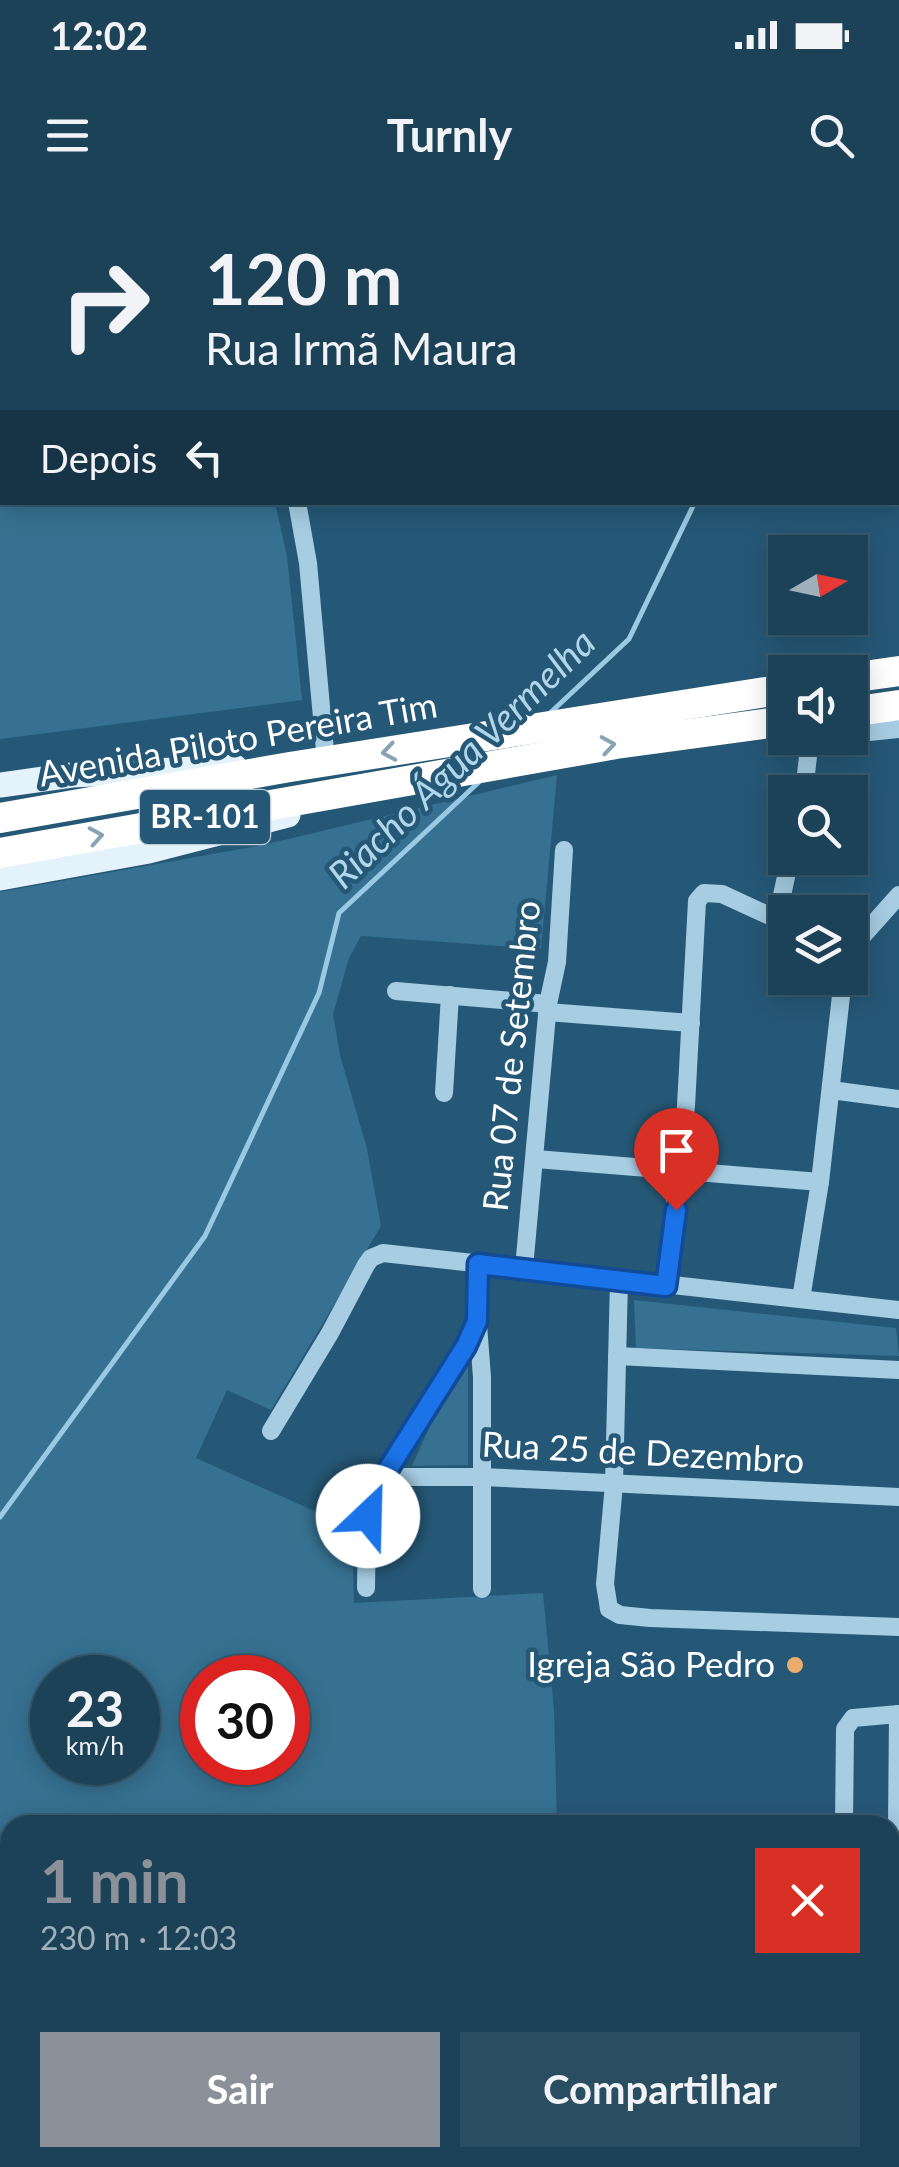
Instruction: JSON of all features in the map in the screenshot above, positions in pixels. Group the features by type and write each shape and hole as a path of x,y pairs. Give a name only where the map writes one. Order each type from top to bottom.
{"highway":[{"path":"868,675 899,670"},
{"name":"Avenida Piloto Pereira Tim","path":"0,818 290,767 768,692"},
{"path":"868,709 899,705"},
{"name":"Avenida Piloto Pereira Tim","path":"0,853 498,764 768,724"}],"main road":[{"path":"0,785 72,775 180,768 290,767"},
{"path":"0,878 148,851 411,781"}],"street":[{"path":"298,505 310,580 326,762"},
{"path":"868,732 899,728"},
{"name":"Rua 07 de Setembro","path":"524,1268 548,1008 557,962 564,850"},
{"path":"666,1286 680,1173 694,922 700,896 722,894 768,915"},
{"path":"868,930 899,895"},
{"path":"396,991 691,1023"},
{"path":"800,1299 820,1182 841,995"},
{"path":"444,1093 450,996"},
{"path":"831,1090 899,1099"},
{"path":"536,1159 820,1182"},
{"path":"271,1431 366,1265 383,1253 899,1310"},
{"path":"478,1264 482,1589"},
{"path":"619,1280 614,1484 606,1564 609,1609 650,1618 899,1627"},
{"path":"366,1588 368,1516 375,1490 466,1346 477,1321"},
{"path":"617,1356 899,1370"},
{"name":"Rua 25 de Dezembro","path":"383,1477 482,1477 899,1498"},
{"path":"844,1815 845,1729 853,1718 899,1714 894,1815"}],"shaded area":[{"path":"0,505 275,505 287,556 302,700 0,739"},
{"path":"557,775 541,949 361,936 349,958 333,1014 340,1055 367,1149 381,1226 271,1410 227,1390 196,1458 352,1528 354,1603 543,1593 554,1710 557,1815 0,1815 0,892 263,845"},
{"path":"634,1300 896,1328 899,1356 636,1348"},
{"path":"468,1362 468,1465 412,1466 437,1410"}],"waterway":[{"name":"Riacho Água Vermelha","path":"549,714 629,639 694,505"},
{"name":"Riacho Água Vermelha","path":"0,1517 205,1236 319,993 339,913 480,781"}],"place":[{"name":"Igreja São Pedro","path":"795,1665"}],"route":[{"path":"368,1516 375,1490 466,1346 477,1321 478,1264 666,1286 676,1210"}]}
